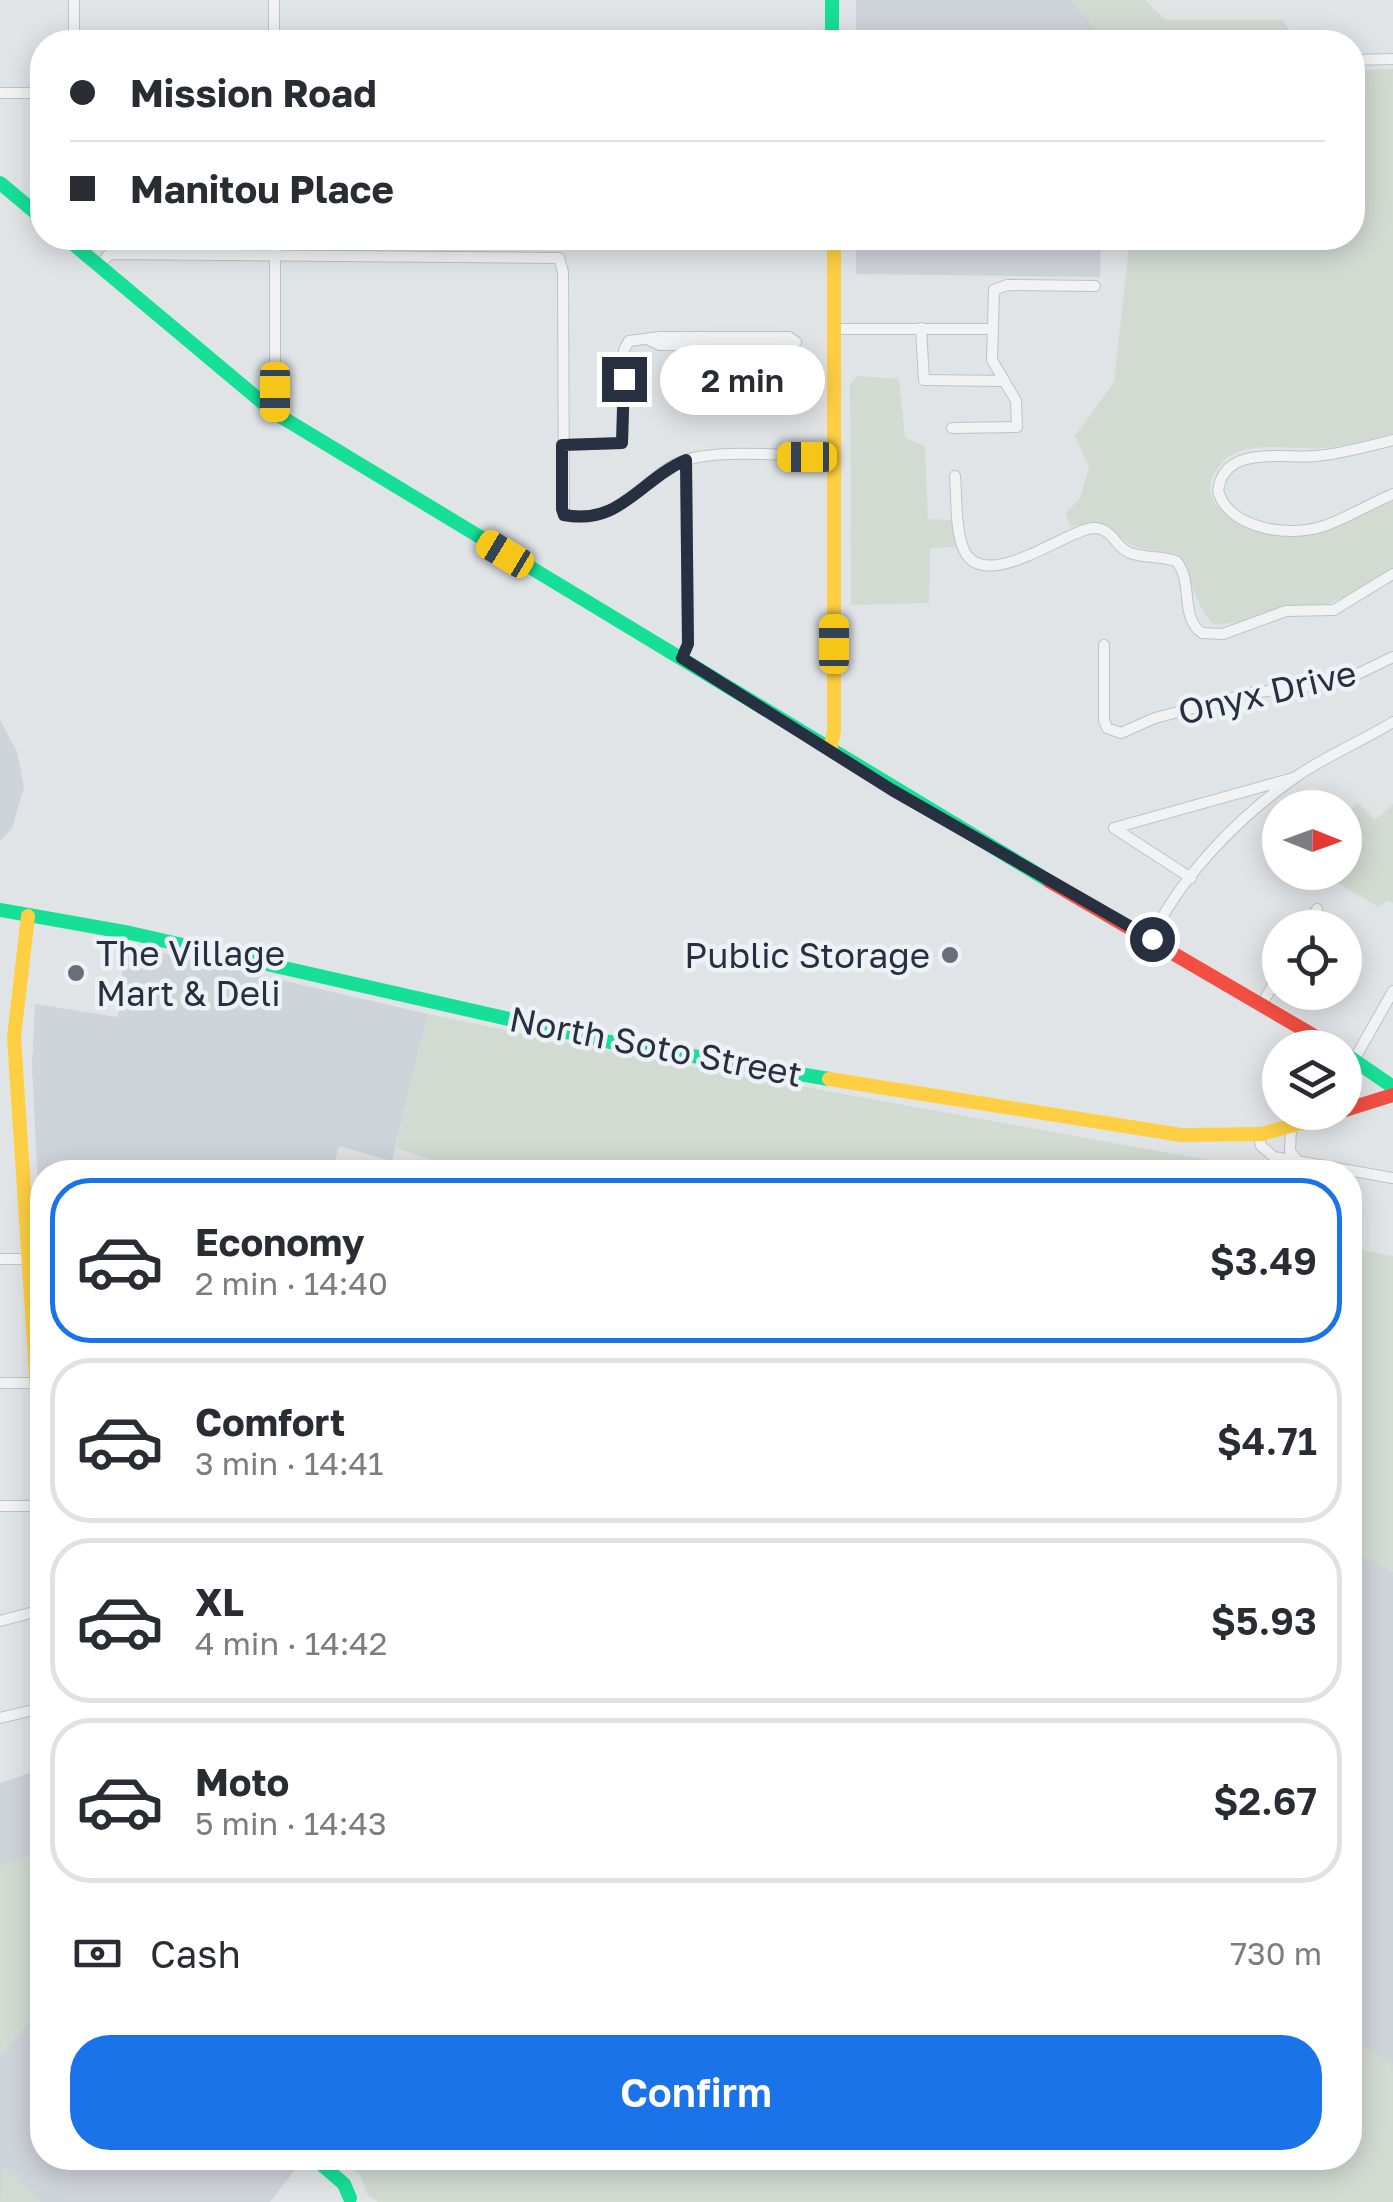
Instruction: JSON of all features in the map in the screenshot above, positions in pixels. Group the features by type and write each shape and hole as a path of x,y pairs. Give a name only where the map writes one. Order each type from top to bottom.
{"main road":[{"path":"832,0 832,30"},
{"path":"0,183 30,208"},
{"path":"81,250 275,414 830,750 1262,1001"},
{"path":"830,750 834,731 834,250"},
{"name":"North Soto Street","path":"0,910 130,933 610,1042 1158,1134 1197,1138 1278,1130"},
{"path":"28,916 14,1038 30,1309"},
{"path":"1276,1010 1307,1030"},
{"path":"1362,1067 1393,1087"},
{"path":"1362,1103 1393,1095"},
{"path":"328,2170 344,2184 350,2200"}],"street":[{"path":"74,0 74,30"},
{"path":"274,0 274,30"},
{"path":"1365,60 1393,59"},
{"path":"0,93 30,93"},
{"path":"275,250 275,414"},
{"path":"100,266 109,254 559,258 563,272 564,515 614,512 686,460 711,456 834,457"},
{"path":"952,428 1017,427 1016,401 992,360 992,298 998,286 1095,286"},
{"path":"921,328 924,380 1002,380"},
{"path":"835,329 990,329"},
{"path":"562,445 622,443 626,343 660,336 789,336 796,342 788,346 660,345 651,340"},
{"path":"1393,440 1314,456 1251,458 1224,470 1218,491 1237,516 1282,530 1315,529 1393,494"},
{"path":"682,658 688,644 686,460"},
{"path":"955,476 962,546 970,558 982,563 1013,562 1067,536 1090,528 1104,530 1130,552 1176,561 1186,580 1190,618 1202,633 1223,634 1286,611 1334,610 1393,574"},
{"name":"Onyx Drive","path":"1104,645 1104,720 1107,728 1121,733 1155,718 1251,693 1341,682 1393,658"},
{"path":"1152,939 1161,918 1225,839 1294,778 1393,722"},
{"path":"1191,878 1114,828 1294,778"},
{"path":"1362,1038 1393,991"},
{"path":"1291,1130 1290,1151 1297,1160"},
{"path":"1258,1133 1268,1152 1291,1160"},
{"path":"1362,1173 1393,1178"},
{"path":"0,1259 30,1259"},
{"path":"0,1383 30,1383"},
{"path":"0,1506 30,1506"},
{"path":"0,1621 30,1613"},
{"path":"0,1718 30,1711"}],"shaded area":[{"path":"856,0 1105,0 1104,30 856,30"},
{"path":"1070,0 1145,0 1166,20 1283,20 1288,30 1096,30"},
{"path":"1393,69 1393,434 1325,448 1261,447 1240,451 1218,468 1210,491 1216,504 1242,523 1295,536 1330,530 1393,501 1393,568 1356,592 1322,606 1272,610 1248,621 1214,625 1201,607 1178,554 1134,546 1099,524 1070,527 1066,513 1080,498 1089,468 1075,436 1114,382 1129,250 1365,250 1365,70"},
{"path":"856,250 1101,250 1100,277 856,274"},
{"path":"857,376 899,379 905,438 925,446 928,519 952,520 958,547 930,548 929,603 851,605 850,384"},
{"path":"0,720 17,752 24,787 12,828 0,842"},
{"path":"1393,804 1393,903 1388,901 1378,907 1350,890 1362,890 1362,807 1375,820"},
{"path":"125,944 428,1014 392,1160 339,1146 335,1160 37,1160 32,1066 35,1004 118,1017"},
{"path":"428,1014 617,1053 1207,1160 432,1160 396,1148"},
{"path":"1362,1250 1393,1256 1393,1572 1362,1555"},
{"path":"1362,1555 1393,1572 1393,2066 1362,2046"},
{"path":"30,1773 30,2170 295,2170 270,2202 0,2202 0,1783"},
{"path":"30,1856 30,2022 0,2056 0,1866"},
{"path":"1362,2046 1393,2066 1393,2202 378,2202 368,2196 361,2176 353,2170 1362,2170"},
{"path":"3,2167 41,2202 0,2202"}],"traffic: fast":[{"path":"832,0 832,30"},
{"path":"0,183 30,208"},
{"path":"80,250 275,413 1049,881"},
{"path":"0,910 130,933 610,1042 829,1079"},
{"path":"1362,1066 1393,1087"},
{"path":"328,2170 344,2184 350,2198"}],"traffic: slow":[{"path":"830,750 834,731 834,250"},
{"path":"28,916 14,1037 30,1282"},
{"path":"829,1079 1181,1135 1262,1134 1276,1130"}],"traffic: jam":[{"path":"1049,881 1304,1030"},
{"path":"1362,1105 1393,1095"}],"place":[{"name":"Public Storage","path":"950,955"},
{"name":"The Village Mart & Deli","path":"76,973"}],"route":[{"path":"624,379 622,443 562,445 562,509 564,515 573,517 614,512 673,465 686,460 688,644 682,658 892,790 1152,939"}]}
